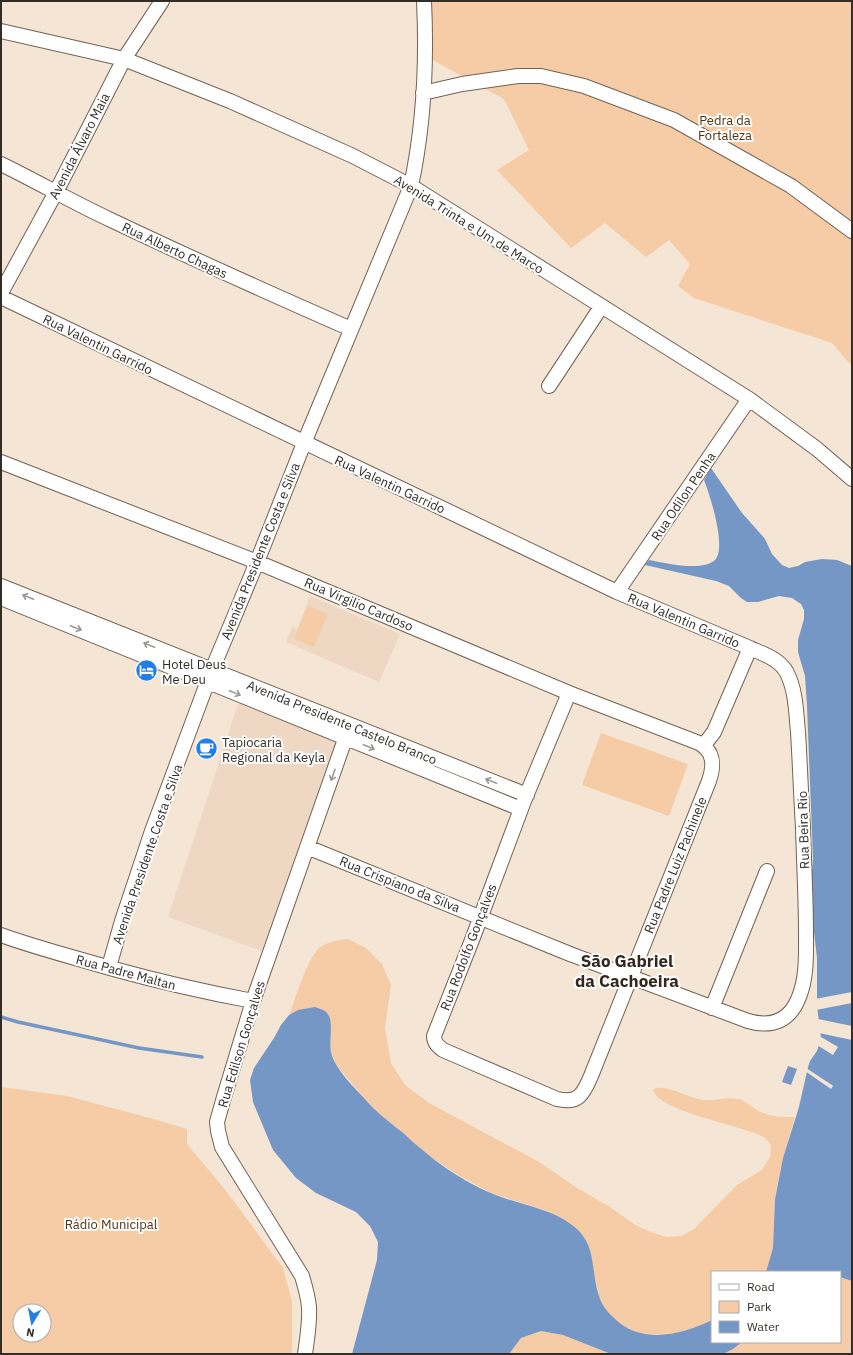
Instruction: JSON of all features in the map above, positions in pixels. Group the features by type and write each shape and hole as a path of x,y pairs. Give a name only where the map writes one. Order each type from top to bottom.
{"street":[{"name":"Avenida Álvaro Maia","path":"1,293 56,192 124,59 162,1"},
{"name":"Avenida Presidente Costa e Silva","path":"109,968 122,921 152,831 210,676 304,443 411,186 418,155 422,124 426,44 424,1"},
{"name":"Avenida Trinta e Um de Marco","path":"1,31 124,59 237,104 353,156 411,186 749,399 817,449 852,479"},
{"path":"423,93 462,84 518,76 541,76 584,86 674,120 791,186 852,231"},
{"name":"Rua Alberto Chagas","path":"1,164 109,219 351,330"},
{"name":"Rua Valentin Garrido","path":"1,297 617,592 768,656 781,665"},
{"path":"548,386 601,307"},
{"name":"Rua Odilon Penha","path":"617,592 749,399"},
{"name":"Rua Virgilio Cardoso","path":"1,462 257,562 707,750"},
{"name":"Avenida Presidente Castelo Branco","path":"1,586 210,676 348,732 521,810"},
{"name":"Avenida Presidente Castelo Branco","path":"1,598 210,676"},
{"path":"707,750 750,648"},
{"name":"Rua Beira Rio","path":"781,665 786,671 794,693 800,760 806,924 805,966 803,984 799,998"},
{"name":"Rua Rodolfo Gonçalves","path":"569,693 521,810 435,1031 434,1040 443,1050 557,1099 572,1101 578,1098 587,1085"},
{"name":"Avenida Presidente Castelo Branco","path":"348,732 527,795"},
{"name":"Rua Edilson Gonçalves","path":"305,1354 309,1307 302,1276 222,1147 218,1131 218,1122 219,1112 253,1001 348,732"},
{"name":"Rua Padre Luiz Pachinele","path":"587,1085 709,781 713,764 707,750"},
{"name":"Rua Crispiano da Silva","path":"307,847 570,954 755,1023 772,1024 778,1022 793,1009 799,998"},
{"path":"712,1008 767,871"},
{"name":"Rua Padre Maltan","path":"1,935 35,947 176,986 253,1001"}],"shaded area":[{"path":"310,596 400,634 379,682 286,642 292,627 297,629"},
{"path":"239,701 338,739 264,952 168,917"}],"green space":[{"name":"Pedra da Fortaleza","path":"430,1 852,1 852,366 832,343 694,298 678,286 690,264 669,240 646,257 605,223 571,248 497,170 529,150 504,99 431,59"},
{"path":"308,606 328,614 314,647 294,639"},
{"path":"601,733 688,764 669,816 582,785"},
{"path":"348,939 366,948 382,964 391,985 385,1028 391,1063 405,1085 429,1103 541,1163 637,1226 651,1232 666,1237 681,1236 694,1229 737,1185 762,1170 770,1157 771,1145 765,1138 755,1133 686,1112 659,1098 653,1090 656,1088 666,1088 703,1100 733,1098 744,1101 759,1111 772,1116 795,1117 775,1199 772,1255 766,1271 711,1271 711,1320 693,1329 670,1334 644,1335 630,1330 618,1323 606,1311 599,1296 595,1280 551,1212 491,1193 458,1175 426,1154 384,1118 365,1099 337,1066 331,1052 331,1026 298,1010 289,1015 309,962 318,949 328,943"},
{"name":"Rádio Municipal","path":"1,1087 67,1096 187,1129 187,1144 227,1192 283,1268 292,1301 292,1354 1,1354"},
{"path":"841,1277 852,1281 852,1354 723,1354 741,1343 841,1343"},
{"path":"541,1331 563,1335 611,1354 509,1354 521,1338"}],"water":[{"path":"711,468 742,513 765,539 772,554 782,565 789,568 798,566 805,562 822,559 837,560 852,566 852,1281 841,1277 841,1271 766,1271 773,1248 775,1199 783,1158 799,1107 808,1067 817,1051 821,1038 817,1006 817,958 812,915 811,882 813,860 807,706 805,676 798,652 798,640 804,619 804,610 801,604 792,598 779,596 758,602 747,602 729,586 716,581 645,565 649,560 683,566 693,566 709,564 715,560 718,554 719,545 718,533 710,497 704,480"},
{"path":"315,1007 325,1011 328,1014 331,1023 331,1052 340,1071 382,1116 432,1158 483,1190 553,1214 572,1225 580,1232 590,1249 599,1296 609,1313 624,1326 636,1332 662,1335 688,1330 711,1320 711,1343 741,1343 723,1354 611,1354 563,1335 541,1331 521,1338 509,1354 352,1354 377,1260 378,1242 370,1226 356,1212 316,1193 296,1178 273,1150 253,1102 250,1080 254,1068 281,1025 289,1015 298,1010"},
{"path":"788,1066 797,1069 791,1085 782,1082"}],"pier":[{"path":"852,992 852,1003 816,1010 815,999"},
{"path":"818,1019 852,1026 852,1040 819,1033"},
{"path":"821,1037 838,1047 833,1055 817,1045"},
{"path":"806,1068 832,1085 833,1086 831,1089 805,1071"}],"waterway":[{"path":"1,1017 139,1048 202,1057"}],"place":[{"name":"Hotel Deus Me Deu","path":"147,671"},
{"name":"Tapiocaria Regional da Keyla","path":"206,749"}],"district":[{"name":"São Gabriel da Cachoeira","path":"627,971"}]}
